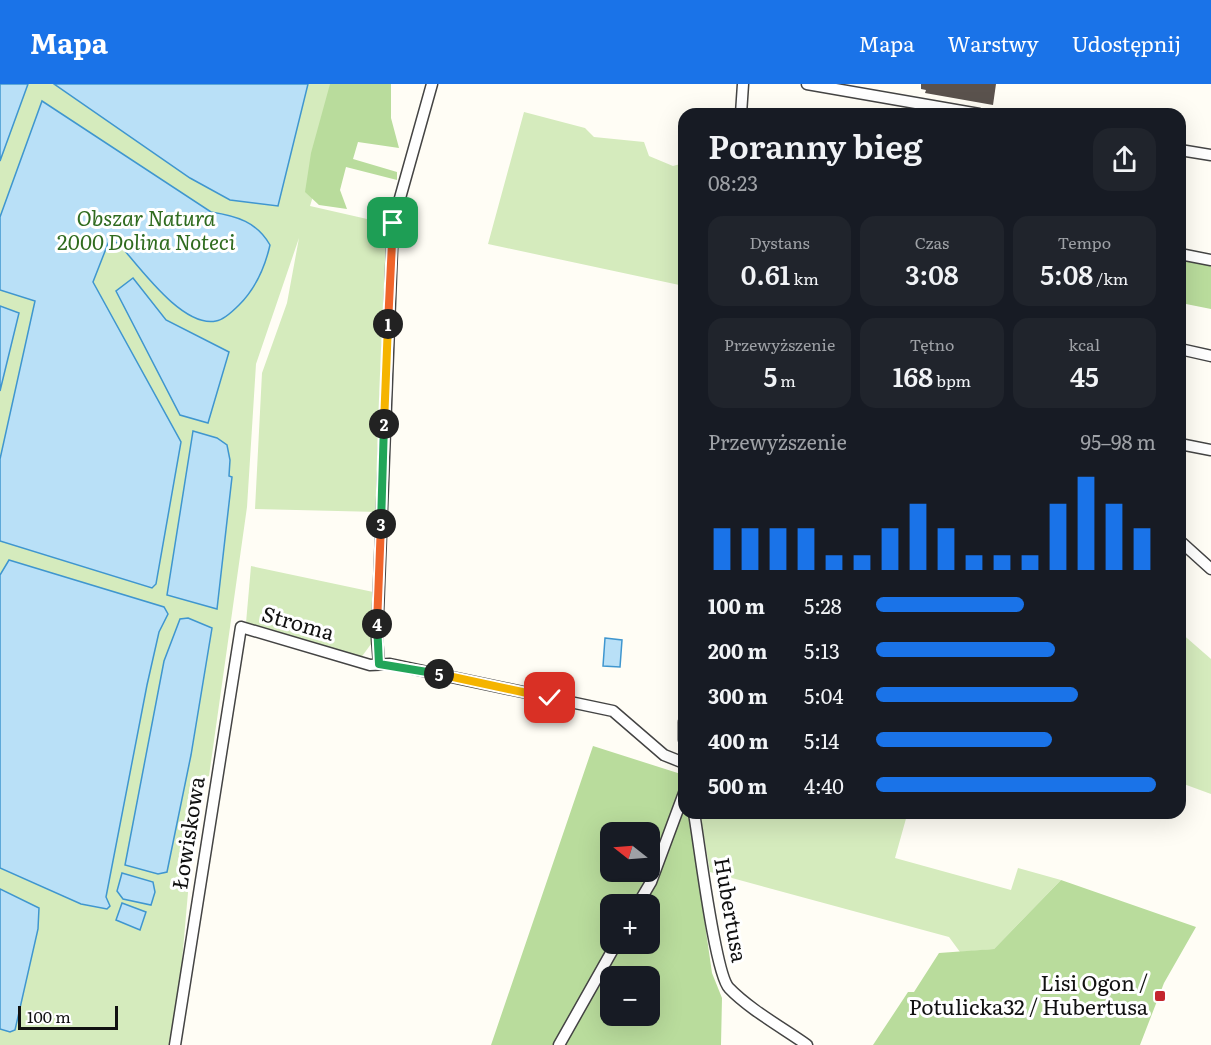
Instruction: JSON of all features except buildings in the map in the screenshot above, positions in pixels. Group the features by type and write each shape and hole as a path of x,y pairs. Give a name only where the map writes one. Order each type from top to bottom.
{"street":[{"path":"379,664 377,620 393,223 432,84"},
{"path":"741,108 743,84"},
{"path":"807,84 945,108"},
{"path":"1186,151 1211,155"},
{"path":"1186,255 1211,260"},
{"path":"1186,350 1211,356"},
{"path":"1186,445 1211,450"},
{"path":"1186,546 1211,569"},
{"name":"Stroma","path":"241,627 370,664 613,711 664,755 678,761"},
{"name":"Łowiskowa","path":"175,1045 241,627"},
{"path":"644,894 651,882 678,809"},
{"name":"Hubertusa","path":"695,819 725,983 741,998 807,1045"},
{"path":"559,1045 610,954"}],"green space":[{"name":"Obszar Natura 2000 Dolina Noteci","path":"0,84 347,84 310,206 389,224 379,512 255,509 262,373 287,303 299,238 256,364 247,507 209,776 202,778 197,811 173,1045 0,1045"},
{"path":"330,84 391,84 391,118 399,148 358,142 353,159 397,172 397,180 346,167 340,190 347,209 319,205 305,192 311,153"},
{"path":"524,112 585,128 594,137 644,142 649,156 673,166 678,165 678,285 488,244"},
{"path":"1186,260 1211,265 1211,309 1186,304"},
{"path":"251,566 378,593 374,640 360,659 246,623"},
{"path":"1186,637 1211,659 1211,794 1186,785"},
{"path":"593,746 678,773 678,819 690,819 712,973 722,998 721,1045 491,1045"},
{"path":"701,819 906,819 895,858 1011,890 1018,868 1061,880 994,949 960,952 949,937 710,872"},
{"path":"1061,880 1196,927 1164,983 1140,1045 873,1045 908,992 914,992 939,953 994,949"}],"water":[{"path":"0,84 28,84 0,161"},
{"path":"54,84 308,84 278,206 230,200 190,178"},
{"path":"42,101 211,212 245,221 259,231 270,245 255,285 239,305 216,321 203,321 189,315 176,305 149,280 118,243 109,241 93,282 181,442 156,584 152,588 0,541 0,459 35,301 0,290 0,217"},
{"path":"133,278 166,320 229,352 208,423 180,415 116,291"},
{"path":"0,306 19,313 0,391"},
{"path":"193,431 217,438 227,445 230,460 229,476 232,477 217,609 167,595"},
{"path":"9,560 164,607 168,614 159,632 147,685 106,897 110,906 107,909 81,904 0,868 0,575"},
{"path":"188,618 212,628 191,755 167,872 158,874 125,865 164,661 180,619"},
{"path":"605,638 622,640 620,667 603,666"},
{"path":"122,873 153,882 155,892 151,905 123,899 117,891"},
{"path":"0,889 39,908 38,929 15,1030 10,1032 0,1029"},
{"path":"122,903 146,912 140,930 116,920"}],"place":[{"name":"Lisi Ogon / Potulicka32 / Hubertusa","path":"1160,996"}],"route":[{"path":"393,223 377,639 379,664 390,664 550,698"}]}
